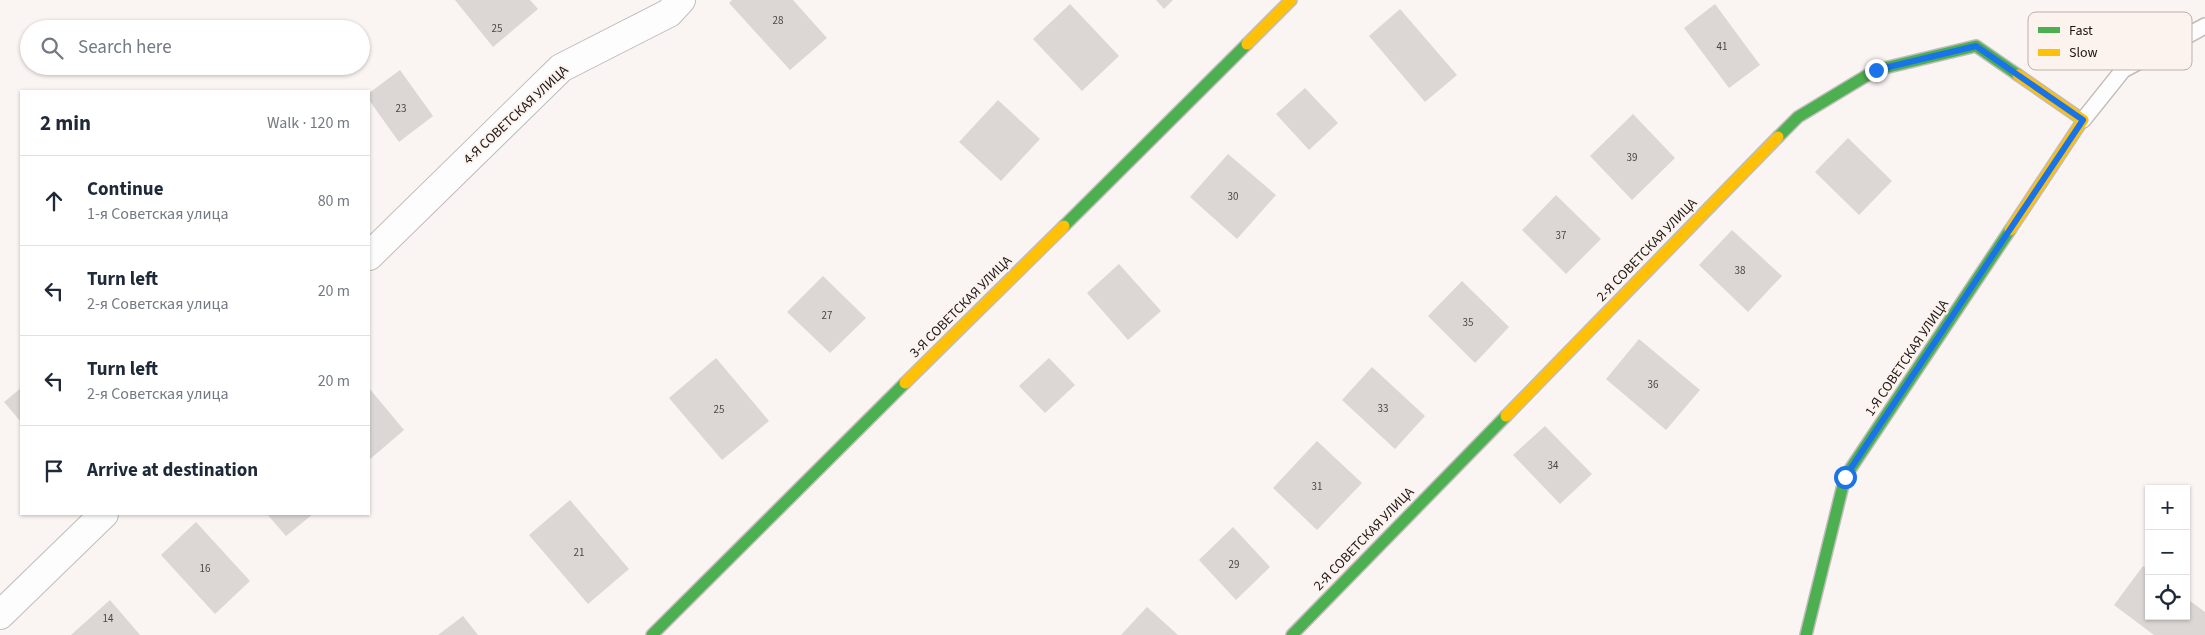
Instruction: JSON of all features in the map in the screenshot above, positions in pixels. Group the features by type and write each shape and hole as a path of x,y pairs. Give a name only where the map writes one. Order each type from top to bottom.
{"street":[{"name":"4-Я СОВЕТСКАЯ УЛИЦА","path":"370,255 561,68 669,13 681,0"},
{"name":"3-Я СОВЕТСКАЯ УЛИЦА","path":"652,635 1291,0"},
{"name":"2-Я СОВЕТСКАЯ УЛИЦА","path":"1292,635 1798,117 1876,70 1976,46 2083,120"},
{"name":"1-Я СОВЕТСКАЯ УЛИЦА","path":"1806,635 1845,477 2083,120"},
{"path":"0,615 103,515"}],"lane":[{"path":"2192,33 2205,26"},
{"path":"2083,120 2123,70"}],"building":[{"path":"455,0 530,0 538,9 493,47"},
{"path":"732,0 793,0 827,38 790,70 729,3"},
{"path":"1156,0 1173,0 1164,9"},
{"path":"1070,4 1119,56 1082,91 1033,39"},
{"path":"1715,4 1760,65 1729,88 1684,28"},
{"path":"1400,9 1457,75 1425,102 1369,36"},
{"path":"400,70 433,116 399,142 370,101 370,92"},
{"path":"1305,88 1338,123 1309,150 1276,114"},
{"path":"998,100 1040,139 1001,181 959,142"},
{"path":"1633,114 1675,158 1632,200 1590,156"},
{"path":"1848,138 1892,181 1859,215 1815,172"},
{"path":"1228,154 1276,195 1237,239 1190,197"},
{"path":"1556,195 1601,239 1566,274 1522,230"},
{"path":"1732,230 1782,276 1748,312 1699,265"},
{"path":"1119,264 1161,311 1128,340 1087,293"},
{"path":"823,276 866,318 830,353 787,312"},
{"path":"1462,281 1509,327 1475,363 1428,316"},
{"path":"1639,339 1700,390 1666,430 1606,379"},
{"path":"716,358 769,421 722,460 669,398"},
{"path":"1049,358 1075,385 1045,413 1019,386"},
{"path":"1372,367 1425,416 1395,449 1342,400"},
{"path":"20,389 20,421 4,402"},
{"path":"370,389 404,430 370,459"},
{"path":"1545,426 1592,474 1560,504 1513,455"},
{"path":"1317,441 1362,483 1317,530 1273,488"},
{"path":"570,500 629,569 588,604 529,535"},
{"path":"268,515 312,515 286,536"},
{"path":"196,522 250,581 215,614 161,555"},
{"path":"1233,527 1270,567 1236,600 1199,560"},
{"path":"2143,566 2145,568 2145,620 2190,620 2190,601 2205,612 2205,635 2154,635 2114,605"},
{"path":"110,600 140,635 71,635"},
{"path":"1147,607 1178,635 1121,635"},
{"path":"463,616 478,635 438,635"}],"traffic: fast":[{"path":"1064,226 1247,44"},
{"path":"1778,137 1798,117 1876,70 1976,46 2018,75"},
{"path":"1806,635 1845,477 2010,230"},
{"path":"652,635 905,383"},
{"path":"1292,635 1506,416"}],"traffic: slow":[{"path":"1247,44 1291,0"},
{"path":"2010,230 2083,120 2018,75"},
{"path":"1506,416 1778,137"},
{"path":"905,383 1064,226"}],"route":[{"path":"1845,477 2083,120 1976,46 1876,70"}]}
